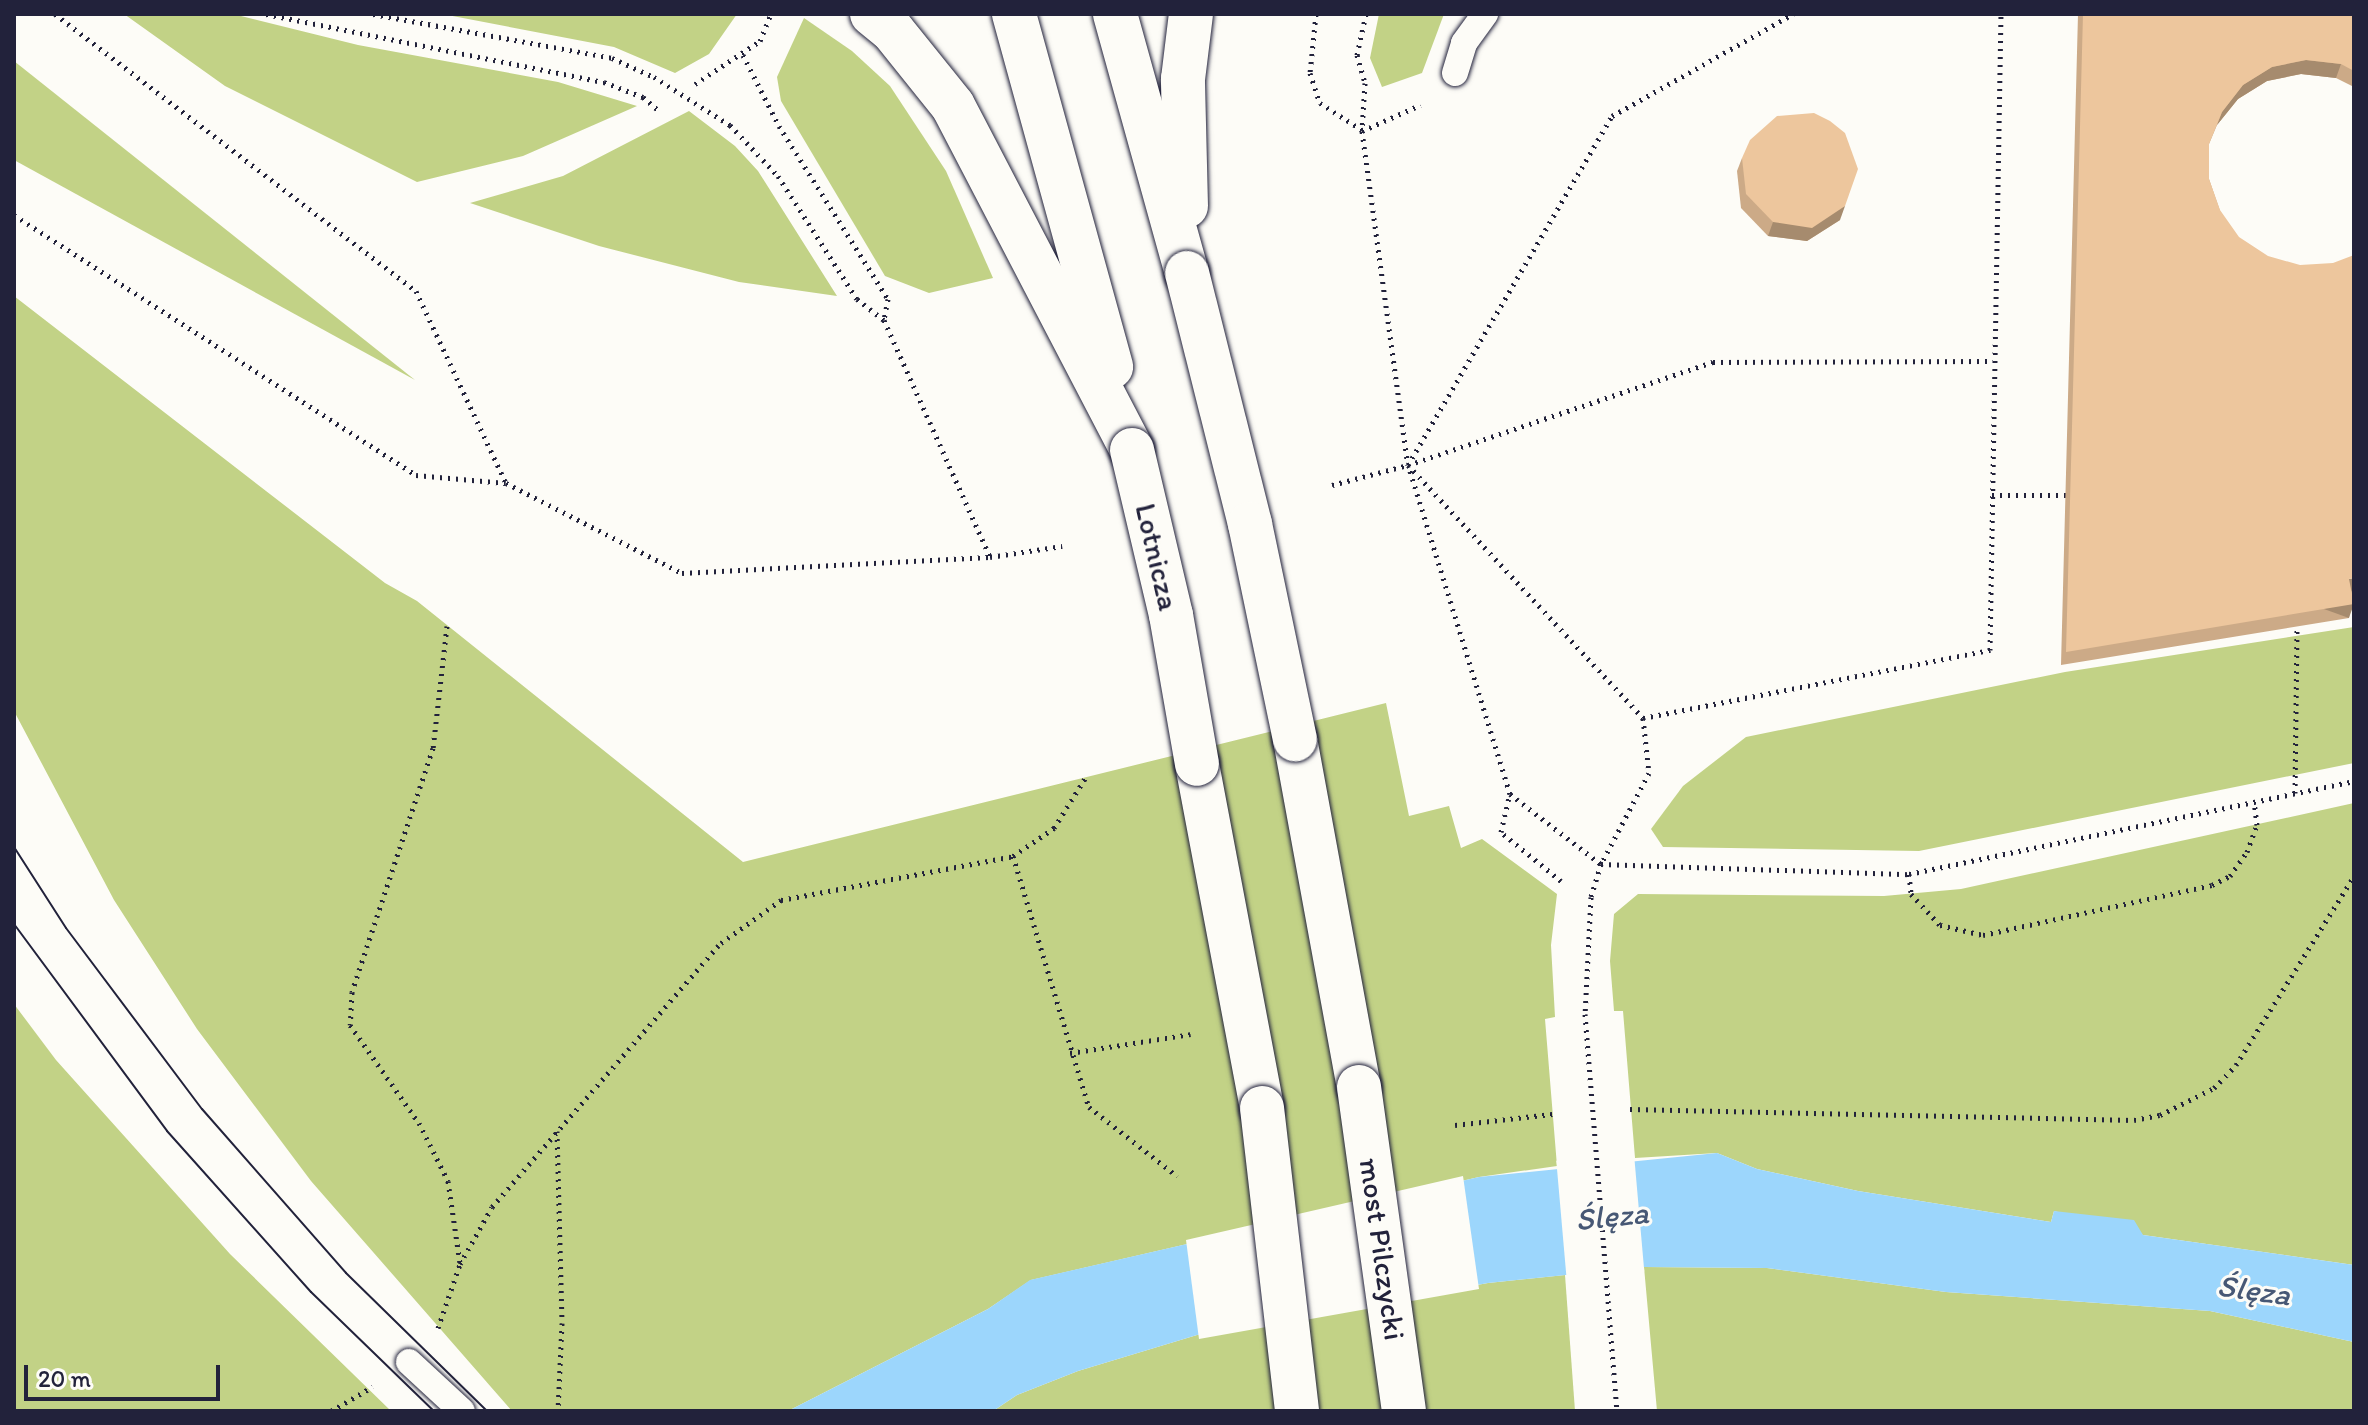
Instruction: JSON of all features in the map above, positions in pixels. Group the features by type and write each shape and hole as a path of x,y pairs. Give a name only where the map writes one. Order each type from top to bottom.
{"main road":[{"path":"872,14 892,30 953,106 1001,191 1132,450"},
{"name":"Lotnicza","path":"1014,14 1132,450 1171,615 1262,1108 1297,1411"},
{"path":"1115,14 1181,226"},
{"path":"1181,226 1183,79 1191,14"},
{"name":"most Pilczycki","path":"1181,226 1187,273 1250,524 1295,739 1359,1087 1404,1411"}],"lane":[{"path":"1455,73 1464,43 1485,14"},
{"path":"409,1362 462,1411"}],"path":[{"path":"55,14 416,291 506,483"},
{"path":"266,14 604,82 643,97 658,110"},
{"path":"373,14 612,58 703,106 730,125 778,176 857,299 884,320 990,557"},
{"path":"695,84 760,41 771,14"},
{"path":"1316,14 1310,73 1320,103 1362,131"},
{"path":"1366,14 1357,55 1365,83 1362,131 1408,465 1510,794 1501,832 1561,881"},
{"path":"1408,465 1612,116 1793,14"},
{"path":"1643,718 1990,650 1992,361 2001,14"},
{"path":"743,55 779,126 888,299 884,320"},
{"path":"1362,131 1455,89 1455,73"},
{"path":"14,215 416,475 506,483 682,573 990,557 1062,546"},
{"path":"1332,485 1408,465 1713,362 1992,361"},
{"path":"1408,465 1643,718 1649,773 1601,864 1584,951 1585,1014 1617,1411"},
{"path":"1992,495 2075,495"},
{"path":"2295,794 2300,650 2296,613 2308,611"},
{"path":"447,626 433,748 352,992 350,1025 419,1123 448,1181 460,1264"},
{"path":"409,1362 441,1324 460,1264 492,1207 721,943 781,900 1013,856 1054,828 1086,777"},
{"path":"1510,794 1601,864 1909,874 2354,781"},
{"path":"1909,874 1911,894 1940,925 1983,935 2212,885 2230,876 2247,852 2257,825 2254,802"},
{"path":"1013,856 1070,1053 1089,1107 1177,1176"},
{"path":"1630,1109 2134,1120 2160,1115 2214,1088 2236,1065 2354,876"},
{"path":"1070,1053 1167,1039"},
{"path":"1455,1125 1552,1114"},
{"path":"557,1130 562,1323 558,1411"},
{"path":"1905,1411 1956,1411"}],"green space":[{"path":"124,14 233,14 358,45 558,82 637,106 523,156 417,182 225,86"},
{"path":"442,14 737,14 709,54 675,73 614,47"},
{"path":"1379,14 1444,14 1422,73 1382,87 1370,58"},
{"path":"804,18 852,51 890,86 946,171 993,278 929,293 885,276 781,101 777,77"},
{"path":"14,61 415,380 14,160"},
{"path":"689,111 735,146 758,171 837,296 739,282 599,246 470,203 563,176"},
{"path":"14,296 385,583 417,601 743,862 1386,703 1409,816 1449,806 1461,848 1482,839 1557,894 1551,945 1555,1017 1545,1019 1557,1166 1479,1177 1031,1280 988,1309 788,1411 512,1411 311,1181 197,1029 114,900 14,711"},
{"path":"2354,627 2354,763 1919,851 1663,847 1651,829 1683,786 1746,737 2065,672"},
{"path":"2354,803 2354,1265 2143,1235 2054,1211 2051,1222 1858,1191 1757,1169 1717,1153 1635,1158 1623,1011 1614,1011 1610,961 1614,914 1638,894 1884,896 1961,889"},
{"path":"14,1004 56,1060 230,1254 391,1411 14,1411"},
{"path":"1644,1267 1767,1268 1946,1292 2210,1311 2354,1342 2354,1411 1657,1411"},
{"path":"1565,1275 1575,1411 993,1411 1017,1395 1078,1371 1197,1335 1488,1283"}],"water":[{"name":"Ślęza","path":"1717,1153 1757,1169 1858,1191 2051,1222 2054,1211 2134,1220 2143,1235 2354,1265 2354,1342 2210,1311 1946,1292 1767,1268 1644,1267 1488,1283 1197,1335 1078,1371 1017,1395 993,1411 788,1411 988,1309 1030,1280 1479,1177"}],"pier":[{"path":"1634,1154 1644,1272 1567,1278 1556,1161"},
{"path":"1463,1176 1479,1289 1199,1339 1186,1240"}],"building":[{"path":"2083,14 2354,14 2354,71 2341,64 2306,60 2272,67 2243,85 2222,112 2209,144 2209,179 2220,210 2239,237 2268,256 2300,265 2333,263 2354,255 2354,578 2349,579 2354,604 2066,652"},
{"path":"1814,113 1845,133 1858,169 1845,206 1812,228 1773,222 1746,194 1742,158 1750,140 1777,116"}],"tram line":[{"path":"14,847 66,928 202,1109 346,1273 487,1411"},
{"path":"14,924 167,1131 311,1292 434,1411"}]}
